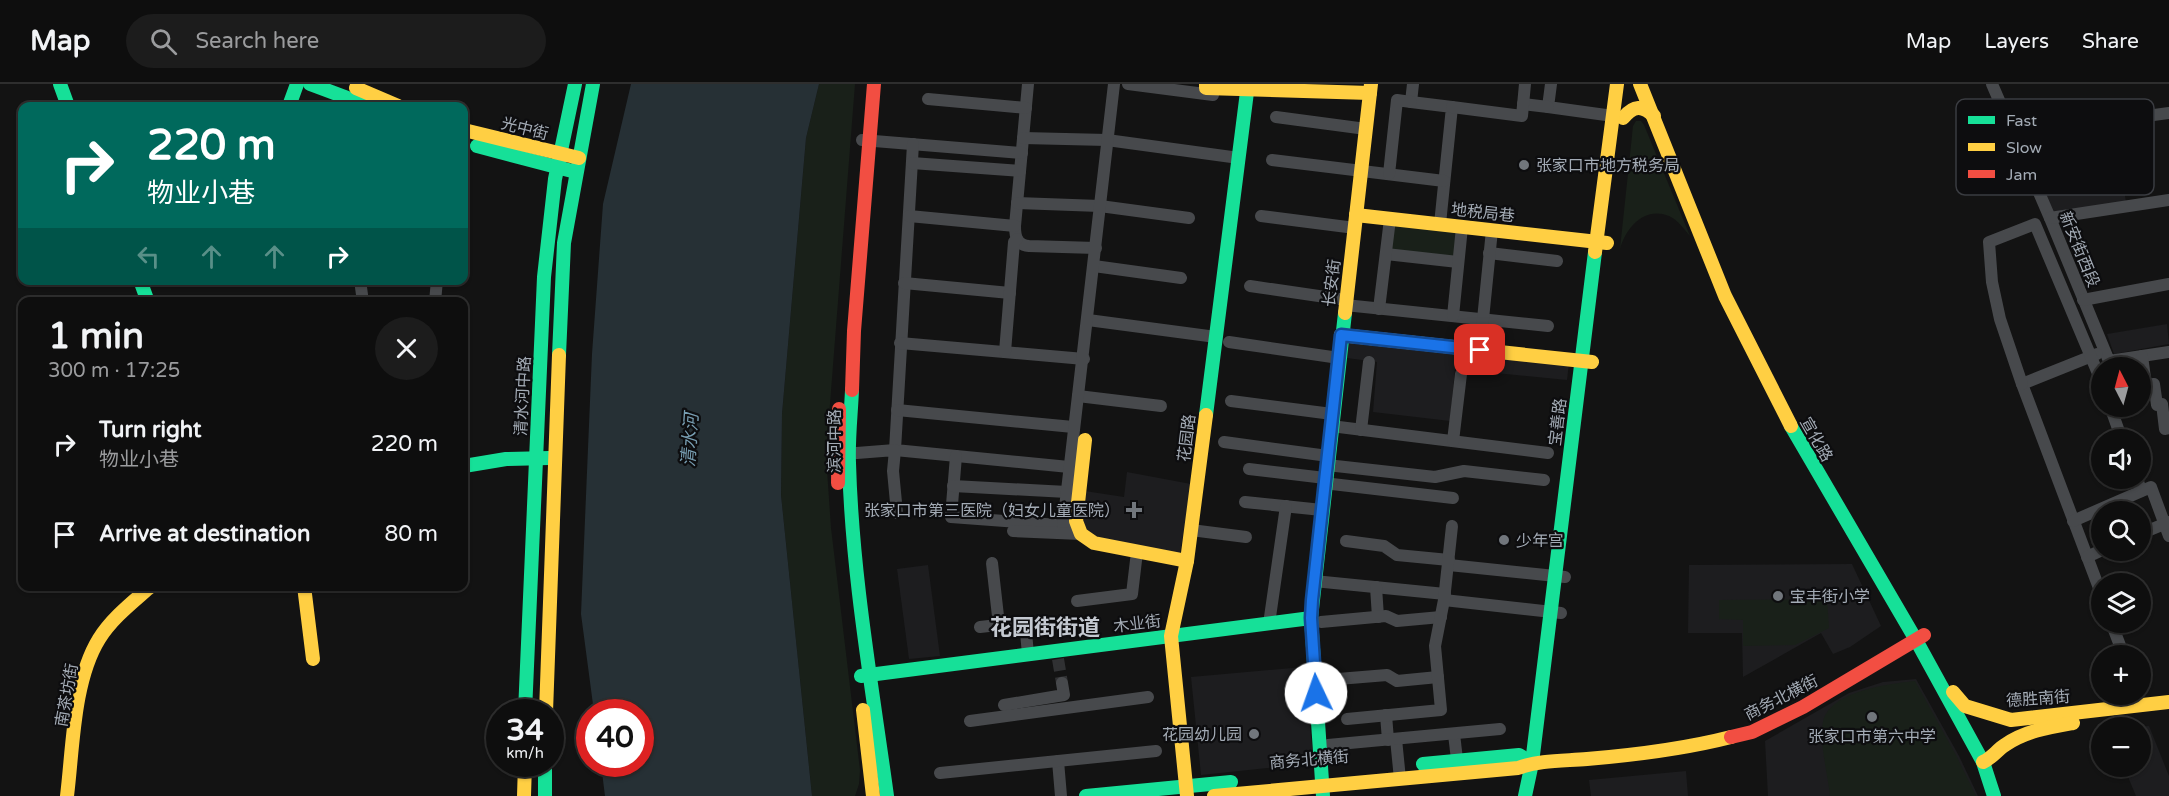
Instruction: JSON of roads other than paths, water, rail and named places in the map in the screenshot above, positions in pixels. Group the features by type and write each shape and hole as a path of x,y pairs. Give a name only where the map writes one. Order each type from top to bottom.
{"main road":[{"path":"60,84 67,102"},
{"path":"72,84 79,102"},
{"path":"290,102 297,84"},
{"path":"312,84 359,102"},
{"path":"345,84 388,102"},
{"name":"清水河中路","path":"526,699 544,277 550,211 558,160 575,84"},
{"path":"546,699 564,243 593,84"},
{"name":"滨河中路","path":"866,84 854,331 843,454 852,516 873,796"},
{"name":"滨河中路","path":"865,140 874,84"},
{"name":"宝善路","path":"1539,763 1586,361 1618,117 1617,84"},
{"name":"宝善路","path":"1618,117 1628,84"},
{"name":"宣化路","path":"1641,84 1725,297 1788,421 1953,692 2000,796"},
{"name":"宣化路","path":"1650,84 1733,293 1796,419 1920,638 1955,712 1985,761 1994,796"},
{"name":"花园路","path":"1187,791 1171,636 1187,561 1222,340 1248,87"},
{"path":"1210,89 1371,88"},
{"name":"长安街","path":"1322,786 1314,581 1371,88"},
{"path":"1618,117 1640,106 1654,116"},
{"name":"光中街","path":"468,131 577,165"},
{"name":"光中街","path":"468,144 558,160"},
{"name":"地税局巷","path":"1355,221 1390,219 1602,242"},
{"path":"1341,335 1586,361"},
{"path":"1084,440 1074,528 1094,543 1187,561"},
{"path":"468,465 489,461 554,463"},
{"path":"468,473 535,462"},
{"name":"南茶坊街","path":"56,796 74,686 82,657 93,632 133,591"},
{"name":"南茶坊街","path":"67,796 82,689 90,657 100,638 145,591"},
{"path":"305,591 313,659"},
{"name":"木业街","path":"865,676 1028,654 1058,655 1171,636 1316,620"},
{"name":"商务北横街","path":"1214,796 1322,786 1400,773 1458,767 1518,768 1539,763 1703,744 1752,732 1803,707 1920,638"},
{"name":"滨河中路","path":"865,676 887,796"},
{"name":"德胜南街","path":"1953,692 1965,705 2011,720 2169,702"},
{"name":"德胜南街","path":"1955,712 1967,720 2007,728 2169,713"},
{"name":"德胜南街","path":"1985,761 2004,745 2020,737 2071,723"},
{"path":"1525,796 1539,763"},
{"path":"1537,796 1539,763"},
{"path":"524,796 525,777"},
{"path":"545,777 545,796"},
{"name":"商务北横街","path":"1086,796 1322,786"}],"street":[{"path":"1028,84 1015,226 1017,239 1024,246 1096,248"},
{"path":"1074,528 1067,492 1069,467 1114,84"},
{"path":"1128,84 1210,89"},
{"path":"1411,102 1413,84"},
{"path":"1389,174 1396,100 1522,116 1525,84"},
{"path":"1548,107 1551,84"},
{"name":"新安街西段","path":"1992,84 1999,99"},
{"path":"928,99 1026,108"},
{"path":"1523,104 1618,117"},
{"path":"1440,224 1452,107"},
{"path":"2154,114 2169,112"},
{"path":"1276,117 1366,129"},
{"path":"1023,138 1107,140 1239,158"},
{"path":"865,140 1022,153"},
{"path":"897,513 893,471 913,144"},
{"path":"1272,160 1444,181"},
{"path":"912,163 1020,171"},
{"name":"新安街西段","path":"2040,195 2083,300 2101,356"},
{"path":"2050,218 2169,200"},
{"path":"1017,203 1100,206 1189,218"},
{"path":"909,216 1015,226"},
{"path":"1261,216 1355,221"},
{"path":"1379,309 1390,219"},
{"path":"2093,573 2000,319 1992,282 1989,242 2035,224 2101,356"},
{"path":"1453,316 1462,227"},
{"path":"1480,350 1491,230"},
{"path":"1005,352 1014,242 1017,239"},
{"path":"1489,253 1557,261"},
{"path":"1386,254 1458,262"},
{"path":"1094,266 1182,278"},
{"path":"904,284 1010,293"},
{"path":"2083,300 2169,284"},
{"path":"1250,286 1379,309 1548,326"},
{"path":"1088,320 1339,358"},
{"path":"900,343 1083,359"},
{"path":"2022,384 2101,356 2142,356 2169,351"},
{"path":"2142,356 2146,385 2154,384 2157,405 2162,404 2165,429 2169,428"},
{"path":"1361,430 1369,362"},
{"path":"1453,441 1461,374"},
{"path":"1078,396 1161,406"},
{"path":"1231,400 1332,420 1361,430 1548,453"},
{"path":"897,410 1074,427"},
{"path":"1224,442 1328,471 1385,490 1454,498"},
{"path":"843,454 895,450 1069,467"},
{"path":"956,456 951,517 1074,528"},
{"path":"1250,469 1387,472 1436,477 1464,471 1544,480"},
{"path":"1385,490 1387,472"},
{"path":"953,486 1067,492"},
{"path":"2073,521 2151,487 2168,528 2151,532"},
{"path":"1245,502 1322,510"},
{"path":"1269,624 1286,506"},
{"path":"1347,719 1441,710 1435,646 1445,597 1452,526"},
{"path":"1014,531 1074,528"},
{"path":"1191,530 1246,537"},
{"path":"1346,542 1384,546 1397,555 1560,577"},
{"path":"1077,601 1132,594 1137,552"},
{"path":"2086,557 2091,555"},
{"path":"992,563 999,625"},
{"path":"1314,581 1376,587 1556,612"},
{"path":"1376,587 1378,617"},
{"path":"1316,620 1386,616 1396,621 1441,617"},
{"path":"980,627 1025,622 1028,654"},
{"path":"1338,680 1387,675 1397,681 1438,677"},
{"path":"1004,705 1063,689 1066,708"},
{"path":"970,721 1148,698"},
{"path":"1386,715 1400,773"},
{"path":"1328,745 1500,729"},
{"path":"1454,734 1458,767"},
{"path":"940,773 1156,751"},
{"path":"1058,761 1061,796"}],"water":[{"name":"清水河","path":"631,84 819,84 806,138 782,414 781,495 812,796 605,796 603,777 654,777 654,699 592,699 581,614 592,354 603,204"}],"tunnel":[{"path":"1058,659 1062,683"}],"place":[{"name":"张家口市地方税务局","path":"1524,165"},
{"name":"张家口市第三医院（妇女儿童医院）","path":"1134,510"},
{"name":"少年宫","path":"1504,540"},
{"name":"宝丰街小学","path":"1778,596"},
{"name":"张家口市第六中学","path":"1872,717"},
{"name":"花园幼儿园","path":"1254,734"}],"district":[{"name":"花园街街道","path":"1045,627"}]}
